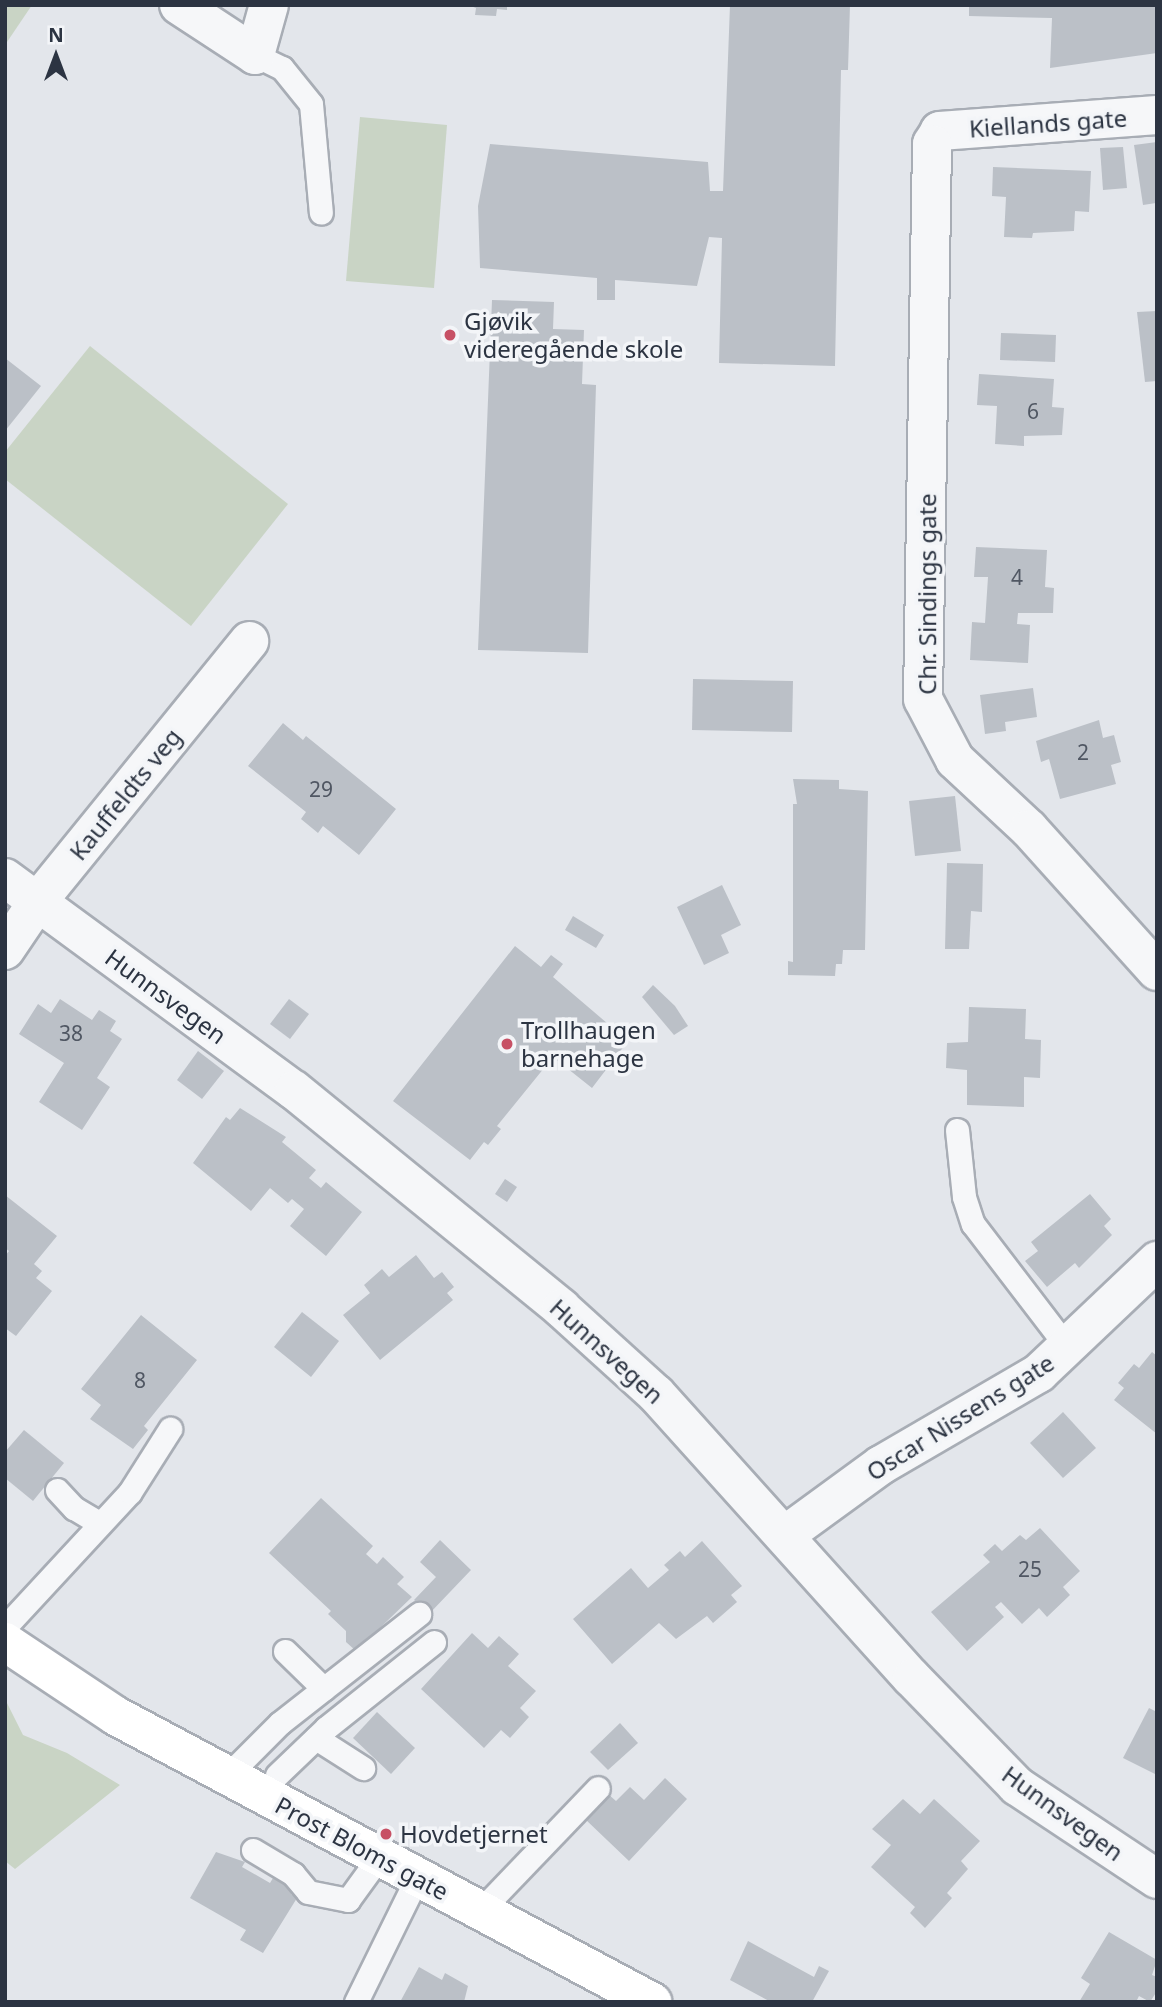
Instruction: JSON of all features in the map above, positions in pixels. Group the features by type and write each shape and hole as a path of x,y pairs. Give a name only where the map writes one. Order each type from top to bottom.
{"main road":[{"name":"Prost Bloms gate","path":"5,1642 116,1716 652,2002"}],"street":[{"path":"179,5 255,55 270,5"},
{"name":"Kiellands gate","path":"940,131 1157,115"},
{"name":"Chr. Sindings gate","path":"940,131 932,144 923,699 954,760 1029,829 1157,971"},
{"name":"Kauffeldts veg","path":"5,950 166,727 249,641"},
{"name":"Hunnsvegen","path":"5,878 294,1090 463,1224 656,1394 912,1678 1017,1786 1157,1879"},
{"name":"Oscar Nissens gate","path":"785,1535 881,1465 1039,1373 1157,1261"}],"lane":[{"path":"255,55 282,68 311,104 321,214"},
{"path":"957,1130 964,1196 973,1224 1067,1348"},
{"path":"5,1627 99,1522 130,1492 170,1429"},
{"path":"57,1490 74,1508 99,1522"},
{"path":"227,1776 280,1723 419,1614"},
{"path":"276,1775 316,1738 434,1642"},
{"path":"285,1651 324,1689"},
{"path":"316,1738 363,1768"},
{"path":"480,1910 598,1788"},
{"path":"253,1850 293,1874 308,1892 348,1900 380,1856"},
{"path":"356,2002 418,1876"}],"green space":[{"path":"5,5 32,5 5,45"},
{"path":"360,117 447,125 434,288 346,281"},
{"path":"90,346 288,504 191,626 5,479 5,452"},
{"path":"5,1699 23,1735 67,1753 120,1785 15,1869 5,1861"}],"building":[{"path":"468,5 507,5 507,10 497,9 496,16 475,15 476,8"},
{"path":"730,5 850,5 848,70 841,70 835,366 719,363 722,238 709,237 697,286 615,280 615,300 597,300 597,278 480,268 478,206 490,144 708,162 710,191 723,191"},
{"path":"969,5 1157,5 1157,53 1050,68 1052,18 969,16"},
{"path":"1157,142 1156,203 1143,205 1134,145"},
{"path":"1123,147 1127,188 1103,190 1100,148"},
{"path":"993,167 1091,171 1089,212 1075,211 1074,231 1033,233 1032,238 1004,237 1006,197 992,196"},
{"path":"492,300 554,302 553,329 584,330 582,384 596,385 588,653 478,650"},
{"path":"1157,311 1157,381 1145,382 1137,312"},
{"path":"1001,333 1056,335 1055,362 1000,360"},
{"path":"5,358 41,386 5,431"},
{"path":"979,374 1054,379 1052,407 1064,408 1062,435 1024,436 1024,446 995,444 997,406 977,405"},
{"path":"976,547 1047,550 1045,587 1054,588 1053,613 1018,613 1017,624 1030,625 1028,663 970,660 972,622 985,623 988,577 974,577"},
{"path":"693,679 793,681 792,732 692,730"},
{"path":"1033,688 1037,717 1005,722 1006,731 985,734 980,695"},
{"path":"1099,720 1103,738 1114,735 1121,762 1111,765 1116,784 1060,799 1049,759 1041,762 1036,741"},
{"path":"283,723 303,740 306,736 396,809 359,855 323,826 318,833 301,819 306,812 248,766"},
{"path":"793,779 839,780 839,789 868,791 865,950 843,950 842,964 836,964 835,976 788,975 788,961 793,962 793,804 797,804"},
{"path":"955,796 961,851 915,856 909,801"},
{"path":"947,863 983,864 982,912 971,911 969,949 945,949"},
{"path":"722,885 741,925 721,935 729,953 704,965 677,907"},
{"path":"573,916 604,935 596,948 565,930"},
{"path":"515,946 541,967 551,955 563,964 553,977 628,1041 592,1088 553,1057 497,1126 501,1129 488,1145 484,1142 470,1160 393,1101"},
{"path":"653,985 675,1006 688,1026 674,1035 642,997"},
{"path":"60,999 92,1020 99,1010 116,1021 110,1031 122,1039 97,1078 110,1087 82,1130 39,1102 64,1063 19,1034 38,1004 51,1013"},
{"path":"289,999 309,1014 290,1039 270,1024"},
{"path":"969,1007 1026,1009 1025,1039 1041,1040 1040,1078 1024,1077 1024,1107 967,1105 967,1070 946,1068 947,1043 968,1042"},
{"path":"198,1051 224,1071 202,1099 177,1080"},
{"path":"240,1108 286,1137 282,1142 316,1170 309,1178 321,1188 326,1182 362,1212 326,1256 290,1226 304,1209 292,1199 288,1203 270,1188 251,1211 193,1163 226,1117 230,1120"},
{"path":"505,1179 517,1187 507,1202 495,1194"},
{"path":"1090,1194 1111,1219 1104,1226 1112,1235 1079,1268 1075,1263 1047,1287 1025,1261 1038,1251 1031,1242"},
{"path":"5,1195 57,1236 34,1264 42,1271 36,1278 52,1291 16,1336 5,1328 5,1256 9,1251 5,1248"},
{"path":"416,1255 434,1278 442,1272 454,1287 447,1293 453,1300 380,1360 343,1315 370,1293 364,1285 382,1269 389,1277"},
{"path":"302,1312 339,1341 311,1377 274,1347"},
{"path":"141,1315 197,1360 144,1426 148,1430 133,1449 90,1419 101,1405 81,1389"},
{"path":"1152,1352 1157,1356 1157,1434 1114,1400 1124,1388 1118,1383 1134,1364 1139,1368"},
{"path":"1063,1412 1096,1448 1063,1478 1030,1443"},
{"path":"24,1430 64,1463 33,1501 5,1478 5,1452"},
{"path":"321,1498 373,1546 366,1554 377,1564 383,1557 404,1577 397,1584 412,1597 356,1651 346,1642 346,1631 328,1614 331,1611 269,1553"},
{"path":"1040,1528 1080,1571 1063,1587 1070,1595 1047,1617 1039,1608 1022,1624 1001,1602 995,1607 1004,1617 967,1651 931,1612 990,1562 983,1555 995,1544 1002,1551 1020,1535 1026,1540"},
{"path":"440,1540 471,1570 429,1614 414,1600 436,1577 420,1562"},
{"path":"702,1541 742,1586 731,1595 737,1602 713,1623 707,1616 676,1639 659,1623 612,1664 573,1619 631,1568 648,1588 669,1570 664,1565 680,1551 685,1557"},
{"path":"472,1633 488,1648 499,1636 519,1654 508,1666 536,1691 520,1708 529,1717 510,1738 501,1730 484,1748 421,1689"},
{"path":"1149,1708 1157,1712 1157,1775 1123,1758"},
{"path":"377,1712 415,1748 391,1774 353,1738"},
{"path":"620,1723 638,1743 608,1770 590,1752"},
{"path":"665,1778 687,1799 629,1861 585,1819 608,1794 616,1801 630,1787 644,1800"},
{"path":"903,1799 920,1814 934,1799 980,1841 961,1861 968,1869 947,1893 952,1898 925,1928 910,1913 915,1907 871,1867 891,1845 872,1829"},
{"path":"216,1852 245,1862 242,1867 270,1883 273,1878 294,1889 291,1894 297,1898 263,1953 240,1940 246,1930 190,1898"},
{"path":"1109,1932 1157,1960 1152,1975 1157,1977 1157,1991 1150,2002 1139,1996 1136,2002 1079,2002 1090,1984 1081,1978"},
{"path":"748,1941 814,1977 819,1966 829,1971 812,2002 771,2002 730,1980"},
{"path":"419,1967 442,1980 445,1973 468,1986 464,2002 400,2002"}],"place":[{"name":"Gjøvik videregående skole","path":"450,335"},
{"name":"Trollhaugen barnehage","path":"507,1044"},
{"name":"Hovdetjernet","path":"386,1834"}]}
